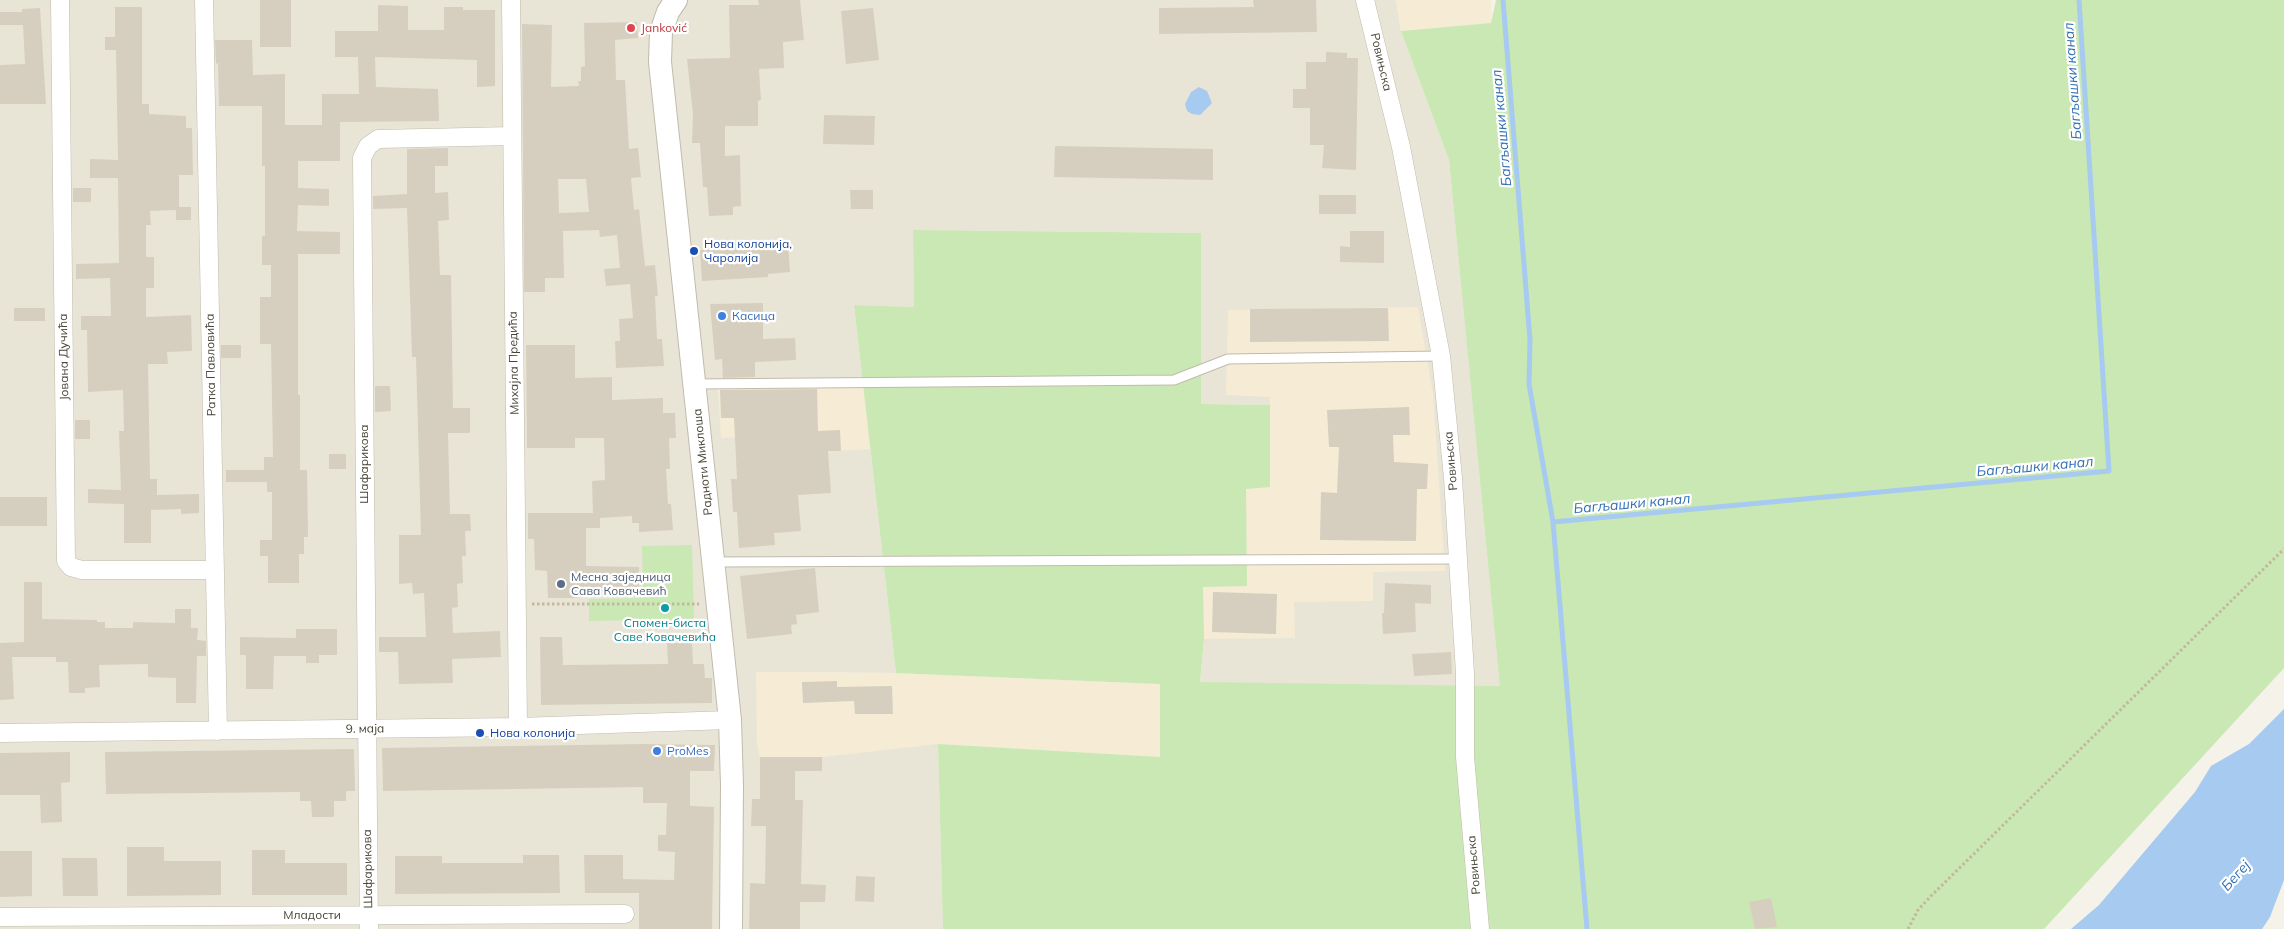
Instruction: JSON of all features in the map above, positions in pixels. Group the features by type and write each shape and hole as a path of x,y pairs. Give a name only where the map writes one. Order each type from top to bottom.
{"street":[{"name":"Јована Дучића","path":"60,0 66,561 71,567 82,570 215,570"},
{"name":"Ратка Павловића","path":"204,0 218,731"},
{"name":"Михајла Предића","path":"511,0 518,727"},
{"name":"Радноти Миклоша","path":"676,0 660,32 660,62 730,720 732,785 731,929"},
{"name":"Ровињска","path":"1365,0 1400,147 1440,356 1453,478 1465,673 1465,757 1480,929"},
{"name":"Шафарикова","path":"369,922 362,158 368,146 378,139 512,136"},
{"name":"9. маја","path":"0,733 518,727 730,720"},
{"name":"Младости","path":"0,917 369,922 625,914"}],"lane":[{"path":"694,384 1174,380 1228,359 1440,356"},
{"path":"713,562 1458,559"}],"path":[{"path":"1908,929 1924,903 2284,549"},
{"path":"517,604 718,604"}],"shaded area":[{"path":"0,0 1396,0 1401,31 1449,160 1501,686 1200,683 1204,639 1203,587 1247,586 1246,488 1270,487 1270,405 1201,404 1200,233 913,230 914,307 854,305 896,673 756,672 938,744 943,929 0,929"},
{"path":"1396,0 1491,0 1492,23 1401,31"},
{"path":"1418,307 1433,394 1445,571 1373,572 1373,601 1294,602 1295,638 1204,639 1203,587 1247,586 1246,488 1270,487 1270,397 1226,395 1228,310"},
{"path":"870,383 873,449 775,454 774,436 721,438 718,389"},
{"path":"756,672 896,673 1160,684 1160,757 938,744 822,757 760,757 757,744"}],"green space":[{"path":"1496,0 2284,0 2284,668 2044,929 943,929 938,744 1160,757 1160,684 896,673 854,305 914,307 913,230 1201,233 1201,404 1270,405 1270,487 1246,489 1247,586 1203,587 1204,639 1200,682 1500,686 1449,160 1401,31 1491,23"},
{"path":"692,545 694,619 589,621 589,599 643,598 642,546"}],"water":[{"path":"1199,87 1207,91 1212,103 1200,115 1187,111 1185,104 1191,92"},
{"name":"Бегеј","path":"2284,709 2284,880 2270,917 2262,929 2071,929 2099,905 2195,792 2211,766 2249,744"}],"building":[{"path":"260,0 291,0 291,47 260,47"},
{"path":"758,0 800,0 804,40 783,42 784,68 759,69 761,100 758,101 758,126 725,126 725,156 740,155 741,206 733,207 733,215 709,216 707,187 703,187 700,143 692,143 693,114 687,59 730,58 729,5 759,5"},
{"path":"1253,0 1316,0 1317,32 1159,34 1159,8 1254,7"},
{"path":"378,5 408,6 408,30 444,30 444,7 463,7 463,10 495,10 495,86 477,87 477,60 375,57 376,87 438,89 439,121 340,122 340,161 298,161 298,188 329,189 329,206 298,205 297,231 340,232 340,254 298,254 300,470 307,470 308,537 304,537 304,554 299,554 299,583 268,583 268,556 260,556 260,540 272,540 272,492 267,492 267,482 226,482 226,470 264,470 264,457 273,457 271,344 260,344 260,297 271,297 271,265 262,265 262,236 265,236 265,166 262,166 262,106 219,106 218,63 216,64 215,40 252,40 253,75 285,74 285,125 322,125 322,94 359,94 358,57 335,57 335,31 378,31"},
{"path":"115,7 142,7 142,104 149,104 149,114 186,116 186,128 192,128 193,175 179,175 179,207 191,207 191,220 176,220 176,210 150,211 151,225 146,225 146,257 154,257 154,288 146,288 146,317 191,315 192,351 167,352 168,364 148,364 150,479 157,479 157,495 199,494 199,513 181,514 181,509 151,510 151,543 124,543 124,504 88,503 88,489 121,490 119,431 124,431 123,390 88,392 87,330 81,330 81,316 111,316 110,278 76,279 76,264 119,263 118,178 90,178 90,159 118,160 116,50 105,50 105,37 115,37"},
{"path":"40,8 46,104 0,104 0,65 25,64 23,25 0,25 0,12 22,12 22,9"},
{"path":"873,8 879,60 846,64 841,11"},
{"path":"637,22 638,38 615,40 616,80 625,80 629,149 638,148 641,177 631,178 634,210 639,209 645,266 655,265 658,296 655,296 657,339 662,339 664,366 616,368 615,341 620,341 619,319 633,318 630,284 606,286 604,269 620,268 617,235 600,237 599,230 563,231 564,278 545,278 545,292 524,292 522,24 552,25 551,87 579,86 578,81 581,81 581,67 585,66 584,23","holes":["558,179 586,179 589,212 559,213"]},
{"path":"1326,52 1347,53 1347,58 1358,58 1356,170 1322,168 1324,145 1310,145 1310,108 1293,108 1293,89 1306,89 1306,62 1326,62"},
{"path":"824,115 875,116 874,145 823,144"},
{"path":"1055,146 1213,149 1213,180 1054,177"},
{"path":"448,148 448,166 435,166 435,193 448,192 449,220 438,221 440,275 451,275 453,408 470,408 470,433 448,433 450,514 470,514 471,531 465,531 466,556 462,556 463,583 457,584 458,607 452,608 453,633 500,631 501,657 452,659 453,683 399,684 398,652 379,652 379,637 426,637 424,593 413,594 412,583 399,584 399,535 421,535 416,357 412,357 407,208 373,209 373,196 407,194 407,149"},
{"path":"73,188 91,188 91,202 73,202"},
{"path":"850,190 873,190 873,209 851,209"},
{"path":"1319,195 1356,195 1356,214 1319,214"},
{"path":"1350,231 1384,231 1384,263 1340,262 1340,246 1350,247"},
{"path":"743,242 744,245 788,242 790,272 768,274 768,277 702,281 700,250 718,249 718,243"},
{"path":"763,303 763,339 795,338 796,360 755,362 755,377 723,378 722,359 715,360 710,304"},
{"path":"14,308 45,308 45,321 14,321"},
{"path":"1388,308 1389,341 1250,342 1250,309"},
{"path":"221,345 241,345 241,358 221,358"},
{"path":"526,345 575,345 575,378 612,377 612,400 663,398 663,413 675,413 676,438 669,438 670,469 666,469 668,504 671,504 673,530 639,532 639,523 632,523 632,516 600,518 600,528 586,528 586,566 639,567 639,595 577,595 577,598 548,598 547,571 535,570 534,539 528,539 528,513 593,513 592,481 605,480 604,438 575,438 575,448 527,448"},
{"path":"375,386 390,386 391,411 375,412"},
{"path":"817,389 818,431 840,430 841,451 828,451 831,493 798,495 801,531 774,533 775,545 739,548 737,512 733,512 731,479 737,479 734,418 721,418 720,390"},
{"path":"1409,407 1410,435 1393,435 1394,462 1428,464 1427,489 1417,489 1416,541 1320,540 1321,492 1337,493 1339,447 1329,447 1327,410"},
{"path":"75,420 90,420 90,439 75,439"},
{"path":"329,454 346,454 346,469 329,469"},
{"path":"0,497 47,497 47,526 0,526"},
{"path":"815,568 819,612 796,615 797,624 791,625 792,634 747,639 740,576"},
{"path":"24,582 42,582 42,619 97,620 97,622 105,622 105,628 133,628 133,622 175,623 175,609 191,609 191,628 198,628 197,640 206,641 206,656 197,656 196,703 176,703 176,678 148,677 148,664 99,665 100,687 85,688 85,693 69,693 68,662 56,662 56,657 12,657 14,699 0,700 0,643 24,642"},
{"path":"1385,583 1431,585 1431,604 1415,603 1416,632 1383,634 1382,613 1384,613"},
{"path":"1213,592 1277,594 1276,634 1212,632"},
{"path":"296,629 337,629 337,655 319,655 319,663 306,663 306,656 274,656 273,689 246,689 246,655 240,655 240,637 296,638"},
{"path":"540,637 562,637 563,665 668,664 667,643 692,643 693,664 704,664 705,678 712,678 712,703 541,705"},
{"path":"1451,652 1452,674 1414,676 1412,654"},
{"path":"837,681 837,687 892,686 893,714 855,714 854,701 803,703 802,682"},
{"path":"644,744 715,745 714,771 690,771 690,806 714,807 712,929 639,929 639,893 585,893 584,855 623,855 623,879 674,880 675,852 658,851 658,835 666,835 667,803 643,803 643,787 383,791 382,748"},
{"path":"354,749 355,791 346,791 346,801 334,801 334,817 312,817 311,801 300,801 300,792 106,794 105,752"},
{"path":"70,752 70,782 61,783 62,822 41,823 40,795 0,795 0,753"},
{"path":"760,757 822,757 822,771 795,771 795,800 803,800 801,884 826,885 825,902 800,902 800,929 749,929 750,883 765,884 766,826 751,826 752,799 760,799"},
{"path":"127,847 164,847 164,861 221,861 221,895 127,896"},
{"path":"252,850 285,850 285,863 347,863 347,895 252,895"},
{"path":"0,851 32,851 32,896 0,897"},
{"path":"523,855 559,855 560,893 395,894 395,856 442,856 442,863 523,863"},
{"path":"62,858 97,858 98,896 63,896"},
{"path":"856,876 875,877 874,902 855,901"},
{"path":"1771,898 1777,927 1755,929 1749,902"}],"waterway":[{"name":"Багљашки канал","path":"1503,0 1530,340 1529,384 1553,522 1587,929"},
{"name":"Багљашки канал","path":"1553,522 2109,471 2079,0"}],"place":[{"name":"Janković","path":"631,28"},
{"name":"Нова колонија, Чаролија","path":"694,251"},
{"name":"Касица","path":"722,316"},
{"name":"Месна заједница Сава Ковачевић","path":"561,584"},
{"name":"Спомен-биста Саве Ковачевића","path":"665,608"},
{"name":"Нова колонија","path":"480,733"},
{"name":"ProMes","path":"657,751"}]}
